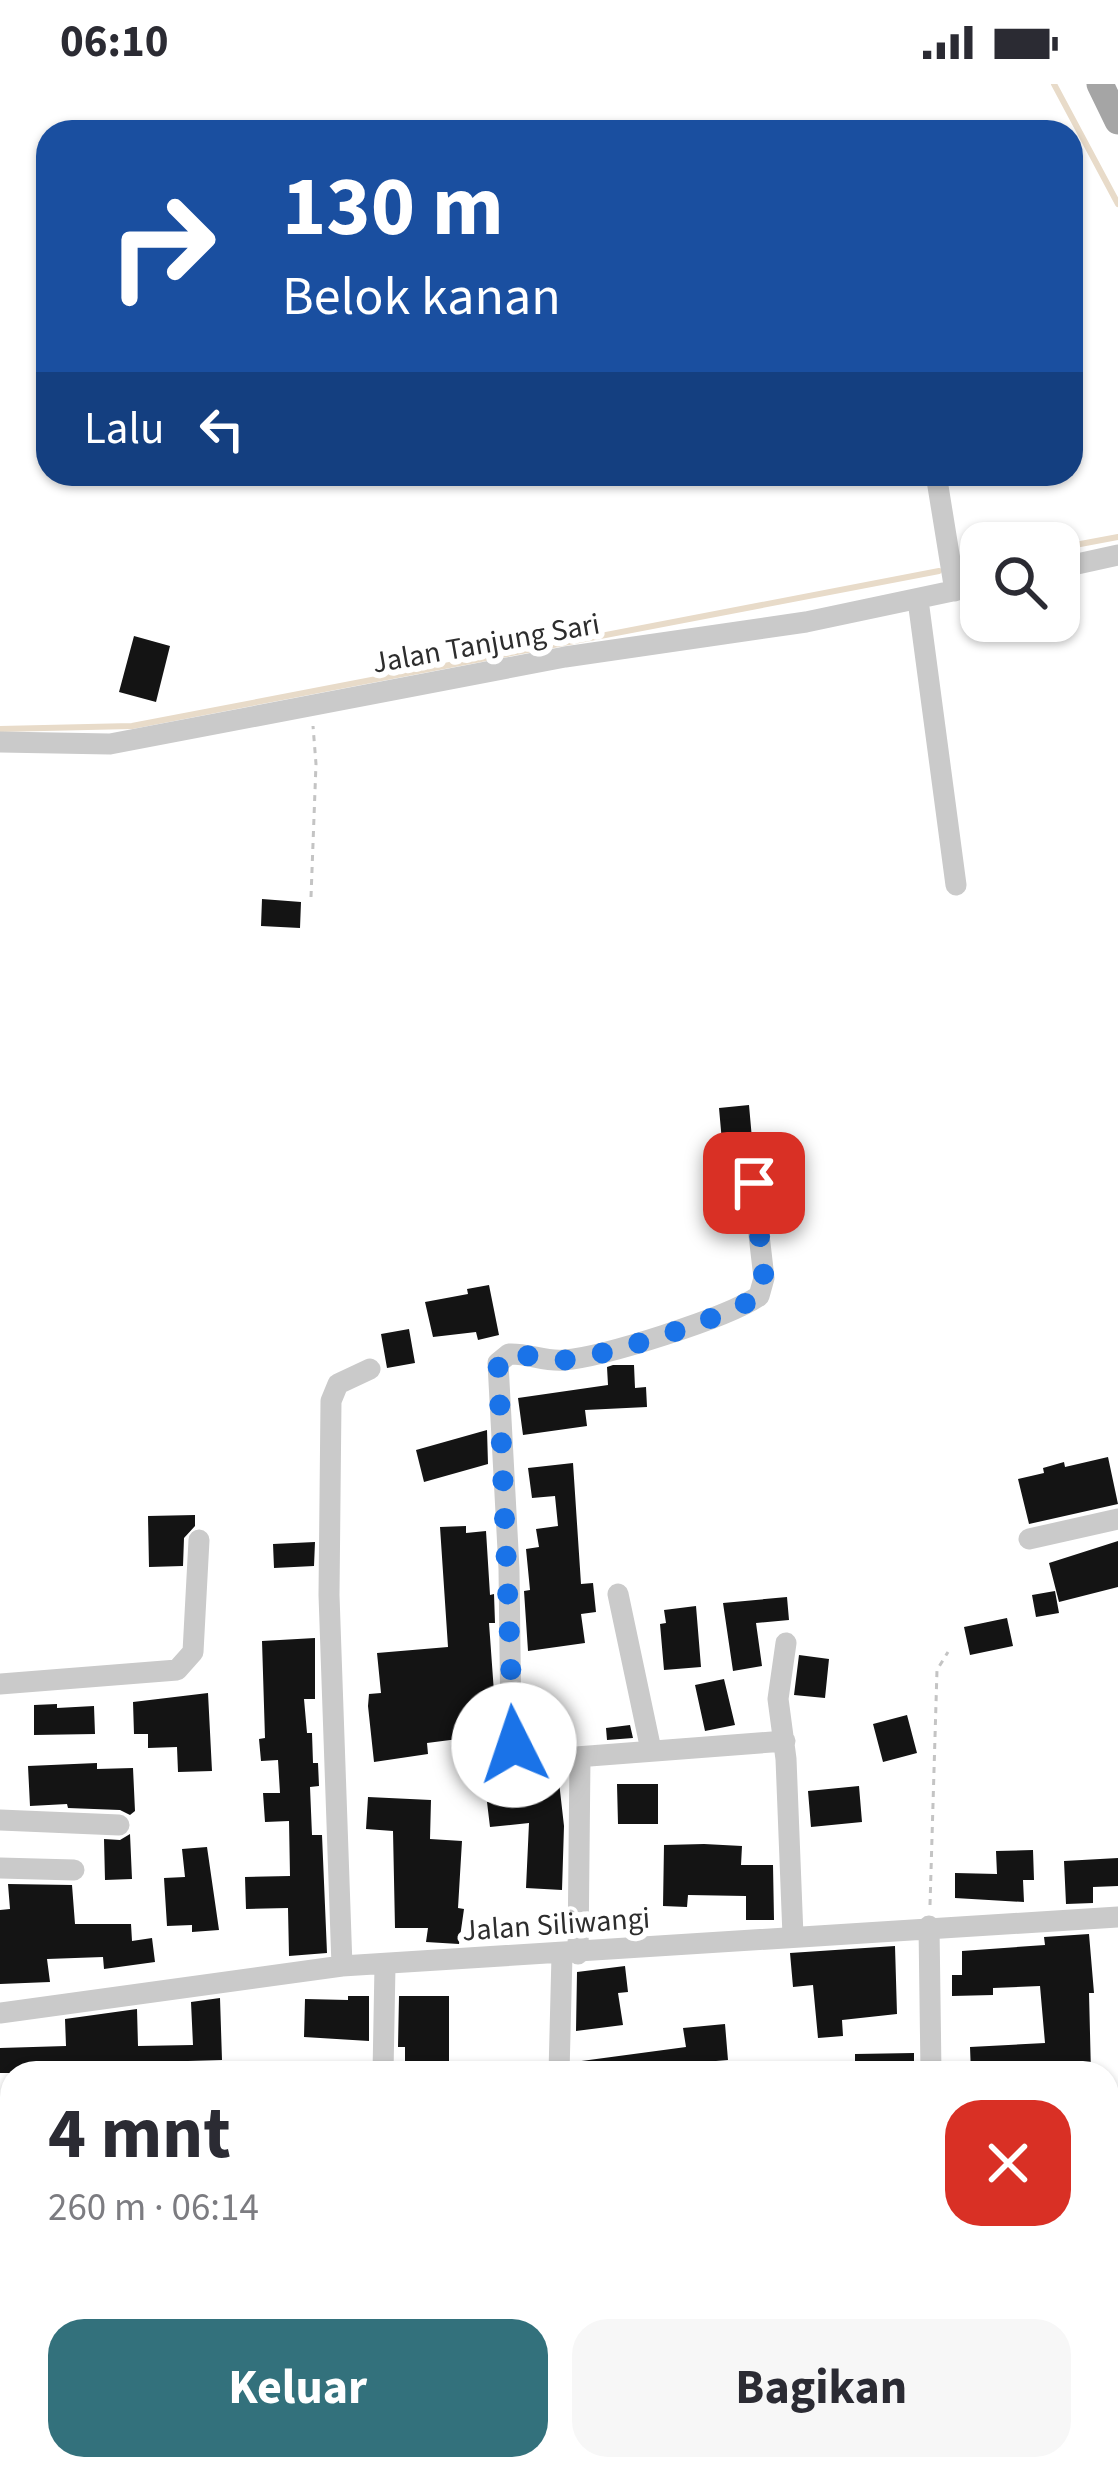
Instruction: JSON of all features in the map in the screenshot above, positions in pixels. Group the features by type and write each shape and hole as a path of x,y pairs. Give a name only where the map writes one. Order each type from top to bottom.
{"main road":[{"path":"1100,84 1118,121"}],"street":[{"path":"938,486 956,591"},
{"path":"1080,563 1118,555"},
{"name":"Jalan Tanjung Sari","path":"0,742 110,744 565,657 806,622 960,590"},
{"path":"918,600 956,885"},
{"path":"754,1183 764,1278 758,1296 665,1334 595,1355 549,1360 508,1354 498,1363 514,1745 526,1760 785,1741"},
{"path":"342,1966 329,1595 331,1401 338,1384 370,1369"},
{"path":"1030,1540 1118,1519"},
{"path":"0,1684 177,1670 193,1652 199,1540"},
{"path":"618,1594 651,1750"},
{"path":"786,1643 778,1699 785,1741 793,1936"},
{"path":"560,2061 580,1757"},
{"path":"0,1820 119,1825"},
{"path":"0,1868 74,1870"},
{"name":"Jalan Siliwangi","path":"0,2013 342,1966 1118,1917"},
{"path":"929,1926 931,2061"},
{"path":"383,2061 385,1966"}],"path":[{"path":"311,706 316,764 311,897"},
{"path":"929,1926 937,1670 948,1652"}],"building":[{"path":"134,636 170,646 156,702 119,692"},
{"path":"262,899 301,902 300,928 261,926"},
{"path":"749,1105 753,1150 723,1153 719,1108"},
{"path":"489,1285 499,1335 478,1340 476,1332 433,1337 425,1302"},
{"path":"409,1329 415,1363 387,1368 381,1334"},
{"path":"634,1365 635,1388 646,1387 647,1407 585,1410 587,1426 523,1435 518,1398 608,1385 607,1367"},
{"path":"487,1430 488,1464 424,1482 416,1450"},
{"path":"1108,1457 1118,1504 1029,1524 1018,1479 1064,1462 1065,1467"},
{"path":"573,1463 581,1584 593,1583 596,1612 581,1614 585,1643 528,1651 526,1549 539,1547 536,1529 558,1526 555,1496 532,1498 528,1468"},
{"path":"195,1515 195,1526 184,1538 183,1566 149,1567 148,1516"},
{"path":"466,1526 466,1533 486,1531 490,1595 494,1594 495,1623 489,1623 497,1734 427,1743 428,1754 374,1762 368,1706 369,1694 381,1693 377,1653 448,1647 440,1527"},
{"path":"1118,1541 1118,1587 1059,1602 1049,1563"},
{"path":"315,1542 314,1566 274,1568 273,1544"},
{"path":"1055,1591 1059,1613 1036,1617 1032,1595"},
{"path":"787,1597 789,1620 756,1623 762,1666 733,1671 723,1603"},
{"path":"696,1606 701,1667 664,1670 660,1624 666,1623 664,1610"},
{"path":"1007,1618 1013,1646 970,1655 964,1627"},
{"path":"315,1638 315,1699 304,1699 313,1763 318,1763 319,1786 310,1787 312,1835 322,1835 327,1953 289,1956 288,1908 246,1909 245,1877 290,1876 289,1821 265,1822 263,1793 280,1793 278,1760 261,1761 259,1739 265,1738 262,1641"},
{"path":"799,1655 829,1659 825,1698 794,1695"},
{"path":"724,1679 735,1725 705,1731 695,1685"},
{"path":"208,1693 212,1771 178,1772 177,1747 148,1748 148,1734 134,1734 133,1702"},
{"path":"540,1696 542,1717 526,1718 526,1697"},
{"path":"57,1704 57,1708 94,1706 95,1734 34,1735 34,1705"},
{"path":"907,1715 917,1753 883,1762 873,1724"},
{"path":"630,1725 633,1738 607,1740 606,1728"},
{"path":"97,1763 97,1769 133,1768 135,1811 130,1815 120,1810 68,1808 67,1804 30,1806 28,1766"},
{"path":"517,1770 535,1775 558,1773 564,1826 562,1890 526,1888 529,1823 490,1827 487,1802 497,1801 494,1772"},
{"path":"617,1784 658,1784 658,1824 618,1824"},
{"path":"859,1786 862,1822 811,1827 808,1791"},
{"path":"368,1797 431,1800 430,1839 462,1841 458,1908 464,1909 459,1944 426,1942 428,1928 395,1928 393,1831 366,1829"},
{"path":"130,1834 132,1879 105,1880 104,1839 120,1840"},
{"path":"664,1845 742,1846 741,1865 773,1865 774,1920 746,1920 746,1896 688,1895 687,1907 663,1906"},
{"path":"207,1847 219,1930 192,1932 192,1925 167,1926 164,1878 185,1877 182,1849"},
{"path":"1033,1850 1034,1880 1023,1880 1024,1902 955,1898 955,1873 997,1874 996,1851"},
{"path":"1118,1858 1118,1886 1093,1887 1093,1903 1066,1904 1064,1861"},
{"path":"8,1884 72,1885 75,1924 131,1924 132,1941 152,1938 155,1962 104,1969 103,1957 47,1959 50,1982 0,1984 0,1910 10,1909"},
{"path":"1089,1934 1094,1993 1089,1993 1091,2061 971,2061 970,2047 1045,2043 1040,1986 993,1988 993,1995 952,1996 952,1975 962,1975 962,1951 1045,1945 1044,1937"},
{"path":"895,1946 897,2014 842,2020 843,2036 818,2038 813,1985 793,1987 790,1953"},
{"path":"625,1966 628,1992 618,1993 623,2025 576,2031 577,1972"},
{"path":"348,1996 369,1996 369,2041 304,2037 305,1999 348,2000"},
{"path":"399,1996 449,1996 449,2061 405,2061 405,2047 398,2047"},
{"path":"220,1998 222,2060 0,2061 0,2048 66,2046 65,2019 137,2009 138,2046 193,2045 191,2002"},
{"path":"725,2024 728,2060 581,2061 686,2047 683,2028"},
{"path":"914,2053 914,2061 855,2061 855,2054"}],"waterway":[{"path":"1054,84 1073,120"},
{"path":"1083,138 1118,204"},
{"path":"1080,544 1118,537"},
{"path":"0,729 132,726 939,571"}],"route":[{"path":"514,1745 498,1363 508,1354 549,1360 595,1355 749,1303 763,1289 764,1278 754,1183"}]}
